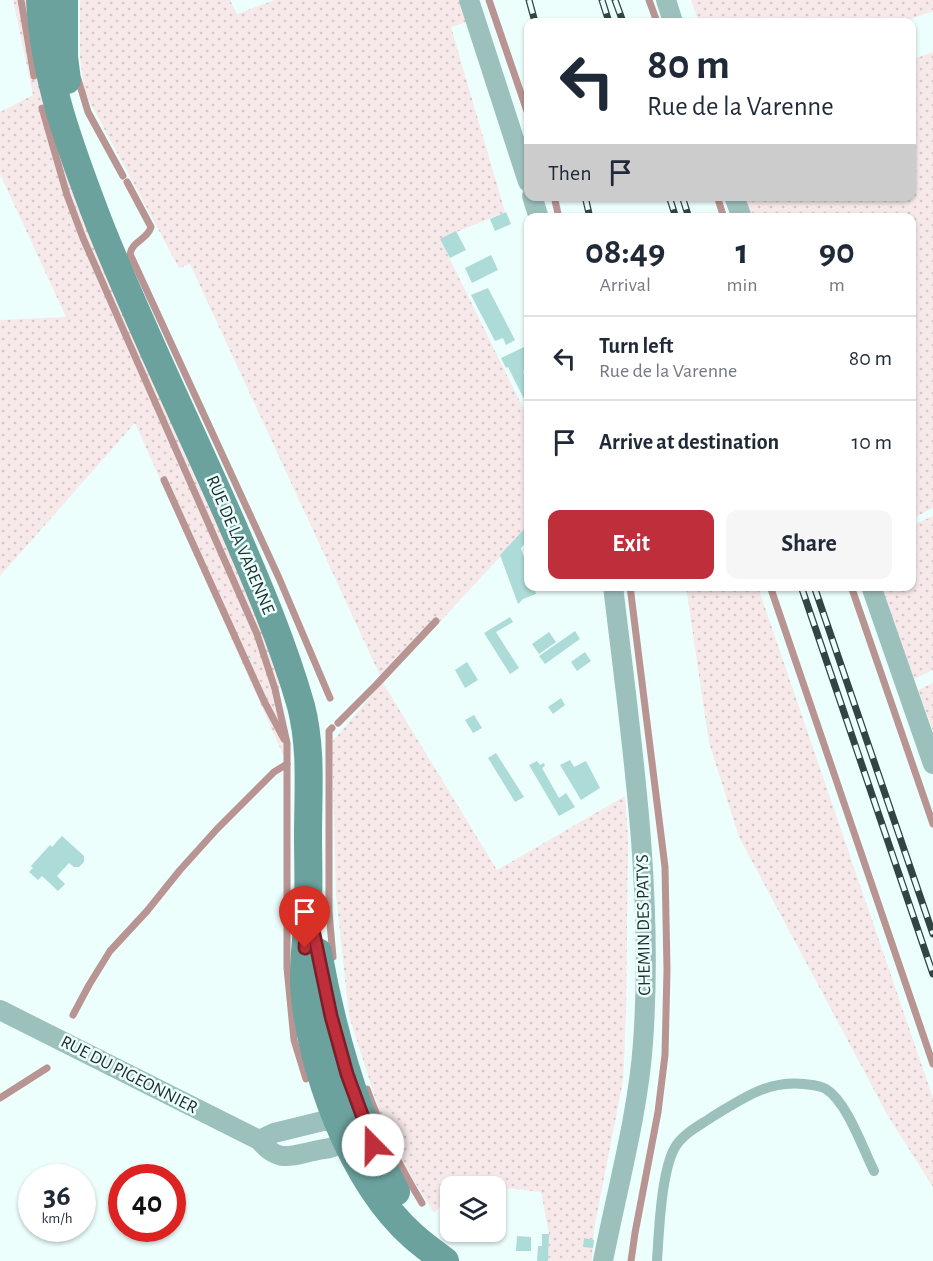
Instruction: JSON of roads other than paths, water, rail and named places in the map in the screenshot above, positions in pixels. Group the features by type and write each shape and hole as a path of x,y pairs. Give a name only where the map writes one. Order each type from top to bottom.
{"street":[{"name":"RUE DE LA VARENNE","path":"40,0 42,33 55,97 71,152 128,297 184,414 270,611 301,708 309,762 308,906 331,1016 347,1074 353,1127 416,1222 446,1261"},
{"path":"55,0 55,28 64,57"},
{"name":"RUE DE LA VARENNE","path":"64,0 64,57 74,134 91,202"},
{"path":"470,0 524,169"},
{"path":"666,0 672,18"},
{"name":"CHEMIN DES PATYS","path":"603,1261 636,1095 643,1045 646,987 644,856 614,591"},
{"path":"873,591 933,765"},
{"name":"RUE DU PIGEONNIER","path":"0,1010 259,1140 273,1153 289,1158 313,1151 331,1149 353,1127"},
{"path":"259,1140 274,1133 323,1120 353,1127"}],"lane":[{"path":"657,1261 662,1200 674,1150 680,1140 698,1126 758,1090 779,1084 818,1086 827,1090 847,1114 874,1171"}],"waterway":[{"path":"21,0 34,76"},
{"path":"489,0 524,102"},
{"path":"649,0 656,18"},
{"path":"78,79 88,112 123,176"},
{"path":"42,108 67,195 83,238 257,634 275,689 287,743 287,968 294,1040 306,1079"},
{"path":"127,182 151,227 130,254 279,578 330,698"},
{"path":"555,201 558,213"},
{"path":"719,201 722,213"},
{"path":"164,480 264,701 284,739"},
{"path":"631,591 665,867 667,970 665,1055 658,1112 631,1261"},
{"path":"772,591 933,1064"},
{"path":"853,591 933,824"},
{"path":"338,723 436,621"},
{"path":"332,728 329,731 329,912 333,957"},
{"path":"73,1015 110,951 217,829 274,772 287,764"},
{"path":"0,1098 47,1068"},
{"path":"367,1089 378,1119 422,1203"}],"railway":[{"path":"529,0 534,18"},
{"path":"602,0 608,18"},
{"path":"615,0 622,18"},
{"path":"586,201 589,213"},
{"path":"671,201 674,213"},
{"path":"684,201 687,213"},
{"path":"803,591 933,974"},
{"path":"816,591 933,934"}]}
